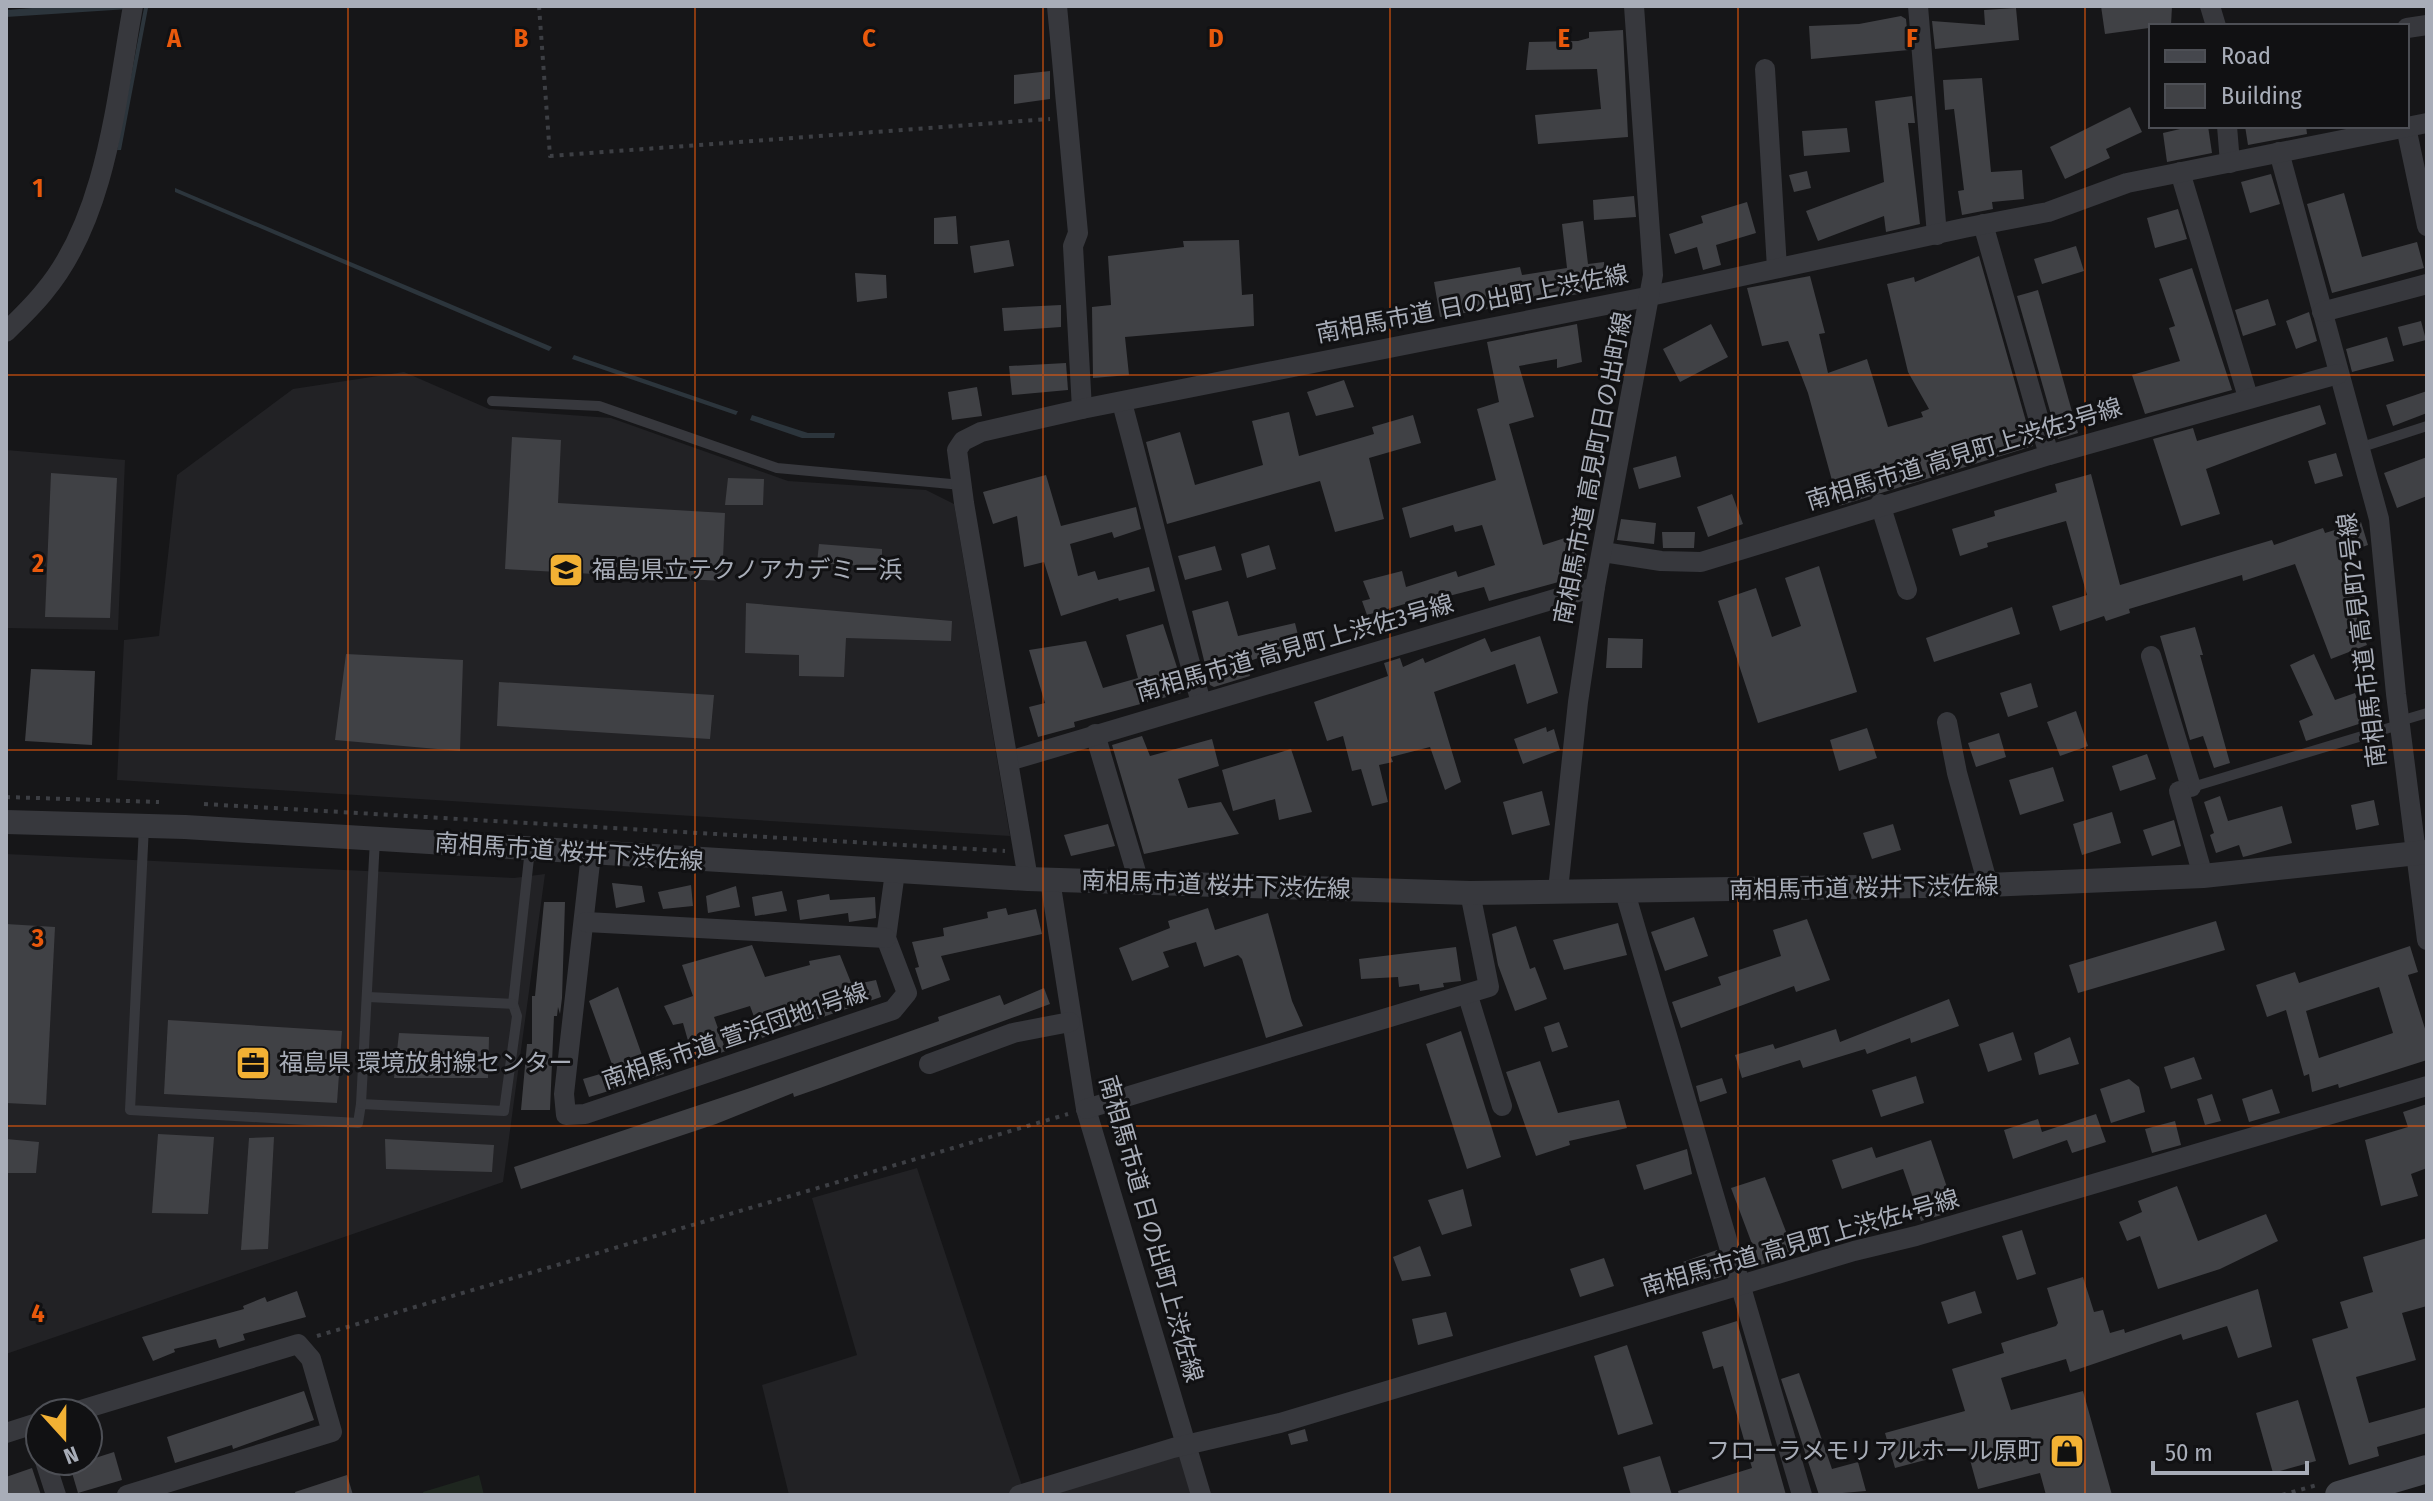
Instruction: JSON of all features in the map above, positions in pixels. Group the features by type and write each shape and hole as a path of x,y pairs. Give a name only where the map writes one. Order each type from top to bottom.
{"main road":[{"path":"2339,1495 2427,1469"}],"street":[{"path":"6,332 46,290 84,225 102,174 133,6"},
{"path":"1057,6 1065,118 1070,118 1078,233 1073,246 1082,409"},
{"name":"南相馬市道 高見町日の出町線","path":"1558,890 1578,702 1595,587 1653,275 1634,6"},
{"path":"1918,6 1937,235"},
{"path":"1765,69 1777,268"},
{"path":"2227,128 2230,163"},
{"name":"南相馬市道 日の出町上渋佐線","path":"1201,1495 1086,1109 1039,880 1024,853 962,485 957,450 963,441 981,432 1082,409 2048,212 2127,183 2401,128"},
{"path":"2406,128 2427,226"},
{"name":"南相馬市道 高見町2号線","path":"2279,152 2379,519 2400,721 2421,853 2427,940"},
{"path":"2180,172 2248,397"},
{"path":"1983,224 2049,455"},
{"path":"2322,312 2427,284"},
{"name":"南相馬市道 高見町上渋佐3号線","path":"1603,552 1661,561 1701,562 1880,504 2248,397 2338,374"},
{"path":"1122,403 1143,473 1168,590 1201,702"},
{"path":"1880,504 1907,590"},
{"name":"南相馬市道 高見町上渋佐3号線","path":"1009,761 1595,587"},
{"path":"2151,656 2185,789 2203,876"},
{"path":"1947,722 1957,773 1988,885"},
{"path":"1095,734 1139,882"},
{"name":"南相馬市道 桜井下渋佐線","path":"6,822 144,826 1039,880 1470,893 1988,885 2203,876 2421,853"},
{"name":"南相馬市道 萱浜団地1号線","path":"591,854 586,922 564,1094 566,1115 585,1114 893,1010 907,993 886,938 895,872"},
{"path":"1624,889 1802,1495"},
{"path":"1086,1109 1468,996 1489,987 1470,893"},
{"path":"586,922 886,938"},
{"path":"1468,996 1502,1106"},
{"path":"929,1064 1013,1033 1070,1022"},
{"name":"南相馬市道 高見町上渋佐4号線","path":"1019,1495 1186,1446 1294,1419 2427,1086"},
{"path":"104,1403 298,1344 311,1359 332,1432 127,1495"}],"lane":[{"path":"492,401 599,406 777,468 805,473 962,485"},
{"path":"2359,448 2427,426"},
{"path":"2185,789 2392,727 2400,721 2427,713"},
{"path":"144,826 130,1110 358,1123 368,997 375,839"},
{"path":"361,1104 504,1111 517,1016 513,1004 530,849"},
{"path":"368,997 513,1004"}],"path":[{"path":"539,6 550,156 1065,118"},
{"path":"6,797 171,802"},
{"path":"201,804 1024,853"},
{"path":"298,1344 1086,1109"}],"shaded area":[{"path":"58,6 155,6 148,8 121,150 117,150 144,8 6,17 6,10"},
{"path":"175,188 552,347 549,351 175,192"},
{"path":"574,355 738,411 736,415 572,359"},
{"name":"福島県立テクノアカデミー浜","path":"404,372 489,409 611,418 788,481 926,490 954,504 1010,836 117,780 124,640 159,636 177,475 293,389"},
{"path":"752,415 808,433 835,433 834,438 802,438 750,420"},
{"path":"6,450 125,460 118,630 6,628"},
{"path":"6,854 514,878 545,874 503,1182 6,1354"},
{"path":"917,1168 1025,1495 789,1495 762,1385 857,1355 812,1198"},
{"path":"1180,1455 1192,1495 1046,1495"},
{"path":"479,1475 484,1495 424,1495 423,1492"}],"building":[{"path":"2101,6 2172,6 2171,24 2149,24 2149,28 2105,34"},
{"path":"2016,8 2019,40 1935,49 1932,21 1985,25 1984,10"},
{"path":"1901,16 1906,19 1909,50 1811,59 1809,26 1859,24"},
{"path":"1623,30 1628,137 1538,144 1535,115 1601,109 1597,69 1526,70 1529,42 1578,41 1589,38 1589,32"},
{"path":"1050,71 1050,99 1014,104 1014,75"},
{"path":"1982,78 1991,172 2022,170 2024,199 1992,202 1993,209 1962,215 1958,191 1964,190 1954,109 1945,110 1943,80"},
{"path":"1912,96 1915,123 1908,123 1920,224 1886,232 1884,216 1818,241 1806,211 1884,182 1875,101"},
{"path":"2130,107 2142,132 2106,149 2110,158 2065,179 2050,147"},
{"path":"1847,128 1850,152 1804,156 1802,131"},
{"path":"2184,128 2208,128 2212,153 2167,162 2163,133"},
{"path":"2245,128 2306,128 2307,134 2248,145"},
{"path":"1807,171 1811,188 1794,192 1789,175"},
{"path":"2271,174 2280,204 2250,213 2241,182"},
{"path":"2344,193 2362,257 2417,242 2424,268 2332,293 2307,204"},
{"path":"1634,196 1636,217 1594,220 1593,200"},
{"path":"1747,202 1756,233 1716,245 1721,265 1703,270 1697,247 1675,254 1669,234 1703,223 1701,216"},
{"path":"2178,209 2187,239 2155,248 2147,218"},
{"path":"956,216 958,244 934,244 934,218"},
{"path":"1583,221 1588,264 1604,262 1608,289 1440,317 1434,282 1520,267 1522,275 1567,268 1562,224"},
{"path":"1009,240 1014,266 974,273 970,246"},
{"path":"1239,240 1242,295 1253,294 1254,326 1125,337 1129,375 1093,378 1092,307 1111,305 1108,256 1184,247 1183,241"},
{"path":"2076,246 2084,271 2042,284 2034,259"},
{"path":"1979,256 2033,446 1839,506 1808,393 1788,341 1762,346 1747,288 1810,276 1825,333 1819,334 1828,373 1867,359 1888,427 1923,417 1921,412 1929,409 1908,372 1887,284 1914,277 1915,282"},
{"path":"2192,268 2232,390 2145,414 2132,375 2180,361 2169,328 2175,326 2159,279"},
{"path":"855,273 886,275 887,298 857,302"},
{"path":"2038,290 2078,433 2058,439 2017,296"},
{"path":"2268,299 2276,325 2243,336 2235,310"},
{"path":"1061,305 1061,327 1004,331 1002,308"},
{"path":"2309,312 2317,341 2296,349 2286,321"},
{"path":"2421,321 2426,340 2403,346 2398,327"},
{"path":"1577,324 1582,362 1557,368 1557,359 1519,366 1534,417 1509,424 1543,545 1571,536 1573,542 1582,539 1587,557 1584,575 1489,601 1484,587 1441,598 1439,594 1367,615 1362,601 1370,599 1363,581 1402,571 1406,587 1456,571 1458,577 1495,565 1482,525 1455,532 1453,525 1410,538 1402,508 1496,480 1477,409 1499,402 1487,342"},
{"path":"1711,324 1728,357 1680,382 1663,349"},
{"path":"2387,337 2394,361 2352,372 2346,349"},
{"path":"1066,363 1068,390 1012,395 1009,366"},
{"path":"1344,380 1354,407 1316,416 1307,392"},
{"path":"977,387 982,416 952,420 948,392"},
{"path":"2427,391 2427,413 2393,426 2386,405"},
{"path":"2320,405 2326,424 2206,469 2220,514 2181,526 2153,439 2193,428 2197,441"},
{"path":"1289,412 1299,456 1374,434 1372,427 1413,415 1421,443 1369,458 1384,519 1335,532 1320,481 1167,524 1146,442 1180,432 1195,485 1263,465 1252,421"},
{"path":"512,437 561,440 558,503 725,513 722,581 505,569"},
{"path":"2336,453 2343,476 2315,484 2308,461"},
{"path":"1676,456 1681,477 1639,489 1633,468"},
{"path":"2427,457 2427,496 2397,508 2384,473"},
{"path":"51,473 117,478 110,618 45,617"},
{"path":"2091,474 2120,585 2272,540 2274,545 2323,528 2325,533 2361,522 2368,545 2339,555 2356,601 2351,603 2367,645 2331,659 2295,564 2243,581 2242,575 2129,609 2130,613 2106,621 2104,616 2060,631 2052,606 2087,595 2066,521 1987,543 1988,547 1960,556 1952,529 1995,516 1994,511 2057,492 2055,484"},
{"path":"1046,475 1061,526 1136,507 1141,529 1114,538 1112,532 1070,544 1078,576 1095,571 1098,580 1149,567 1155,591 1119,601 1118,598 1061,616 1044,562 1024,567 1017,516 993,524 983,492"},
{"path":"728,478 764,479 763,505 725,505"},
{"path":"1732,494 1743,524 1708,537 1697,507"},
{"path":"1621,519 1656,523 1654,544 1617,540"},
{"path":"1662,532 1695,532 1694,548 1663,548"},
{"path":"819,544 882,549 882,567 817,563"},
{"path":"1269,545 1276,569 1247,578 1241,554"},
{"path":"1215,546 1222,570 1185,580 1178,556"},
{"path":"1819,566 1857,692 1758,723 1718,601 1756,588 1772,637 1801,626 1785,578"},
{"path":"1228,601 1238,636 1295,623 1300,643 1247,662 1250,676 1214,687 1210,685 1192,611"},
{"path":"746,603 952,621 951,641 846,638 844,677 799,676 799,655 745,653"},
{"path":"2012,607 2020,634 1934,662 1926,638"},
{"path":"1163,624 1185,692 1074,722 1075,727 1038,737 1029,707 1045,703 1029,650 1086,641 1103,688 1138,678 1126,635"},
{"path":"2195,627 2230,763 2214,768 2203,736 2190,740 2160,636"},
{"path":"1540,636 1558,693 1527,704 1515,664 1434,692 1461,782 1445,790 1430,747 1391,757 1393,762 1379,765 1388,802 1372,806 1361,769 1352,771 1343,736 1327,741 1314,702 1388,676 1384,663 1400,658 1403,667 1423,658 1425,663 1485,638 1491,652"},
{"path":"1608,638 1643,639 1642,668 1606,668"},
{"path":"346,654 463,660 460,751 335,740"},
{"path":"2314,654 2335,700 2355,693 2365,722 2306,741 2299,721 2313,715 2290,665"},
{"path":"31,669 95,671 92,745 25,741"},
{"path":"499,682 714,695 710,739 497,726"},
{"path":"2031,683 2038,707 2008,717 2000,693"},
{"path":"2076,711 2088,746 2060,756 2047,722"},
{"path":"1546,727 1547,732 1554,729 1560,750 1523,764 1514,739"},
{"path":"1867,728 1877,758 1839,771 1830,740"},
{"path":"1999,733 2006,757 1976,767 1968,743"},
{"path":"1142,736 1150,756 1212,739 1219,766 1178,779 1188,808 1221,802 1239,834 1144,854 1112,745"},
{"path":"1291,749 1312,812 1279,820 1275,799 1233,811 1222,770"},
{"path":"2147,754 2156,779 2120,791 2112,766"},
{"path":"2053,767 2064,801 2020,815 2009,780"},
{"path":"1542,791 1550,825 1512,835 1503,802"},
{"path":"2220,796 2228,821 2282,806 2292,843 2243,857 2239,845 2216,853 2210,835 2214,833 2204,802"},
{"path":"2374,800 2379,825 2356,830 2351,805"},
{"path":"2112,812 2121,843 2082,855 2073,824"},
{"path":"2174,820 2181,846 2152,856 2143,830"},
{"path":"1108,824 1115,846 1071,856 1064,835"},
{"path":"1893,824 1901,850 1872,859 1863,833"},
{"path":"612,883 642,886 645,902 616,908"},
{"path":"691,885 693,906 663,909 658,892"},
{"path":"736,886 740,907 708,913 706,896"},
{"path":"782,891 787,911 755,916 752,897"},
{"path":"829,894 830,900 875,897 876,918 849,922 848,913 800,920 797,900"},
{"path":"544,902 565,902 562,998 560,1014 558,1007 557,1016 554,1016 550,1110 521,1110 527,1044 532,1044 532,996 535,996"},
{"path":"1006,908 1008,915 1036,909 1042,934 941,956 950,980 922,990 912,942 944,936 943,928 988,918 987,912"},
{"path":"1208,908 1215,930 1268,913 1292,1001 1303,1026 1266,1038 1242,959 1238,955 1204,967 1196,942 1163,952 1169,967 1132,981 1119,948 1170,928 1168,921"},
{"path":"1694,917 1708,956 1665,971 1651,932"},
{"path":"1807,919 1830,980 1796,992 1794,986 1681,1028 1672,1002 1721,985 1718,977 1781,956 1773,930"},
{"path":"2216,921 2225,950 2078,993 2069,965"},
{"path":"1618,923 1627,955 1564,970 1553,940"},
{"path":"6,924 55,927 46,1105 6,1103"},
{"path":"1516,926 1530,969 1535,967 1547,999 1515,1011 1498,965 1492,934"},
{"path":"752,945 765,977 810,965 809,961 840,955 852,985 876,980 881,997 762,1038 750,1006 714,1017 726,1051 694,1062 683,1023 673,1025 664,1006 693,996 682,965"},
{"path":"2410,946 2418,972 2408,975 2427,1035 2427,1060 2339,1088 2338,1084 2312,1092 2309,1074 2304,1076 2286,1010 2267,1017 2256,985 2295,972 2299,983","holes":["2379,987 2393,1033 2319,1058 2306,1011"]},
{"path":"1456,947 1461,981 1443,983 1444,987 1420,991 1419,984 1399,987 1398,977 1361,979 1359,959"},
{"path":"618,987 643,1058 658,1055 664,1074 589,1097 583,1079 614,1070 589,1001"},
{"path":"1044,988 1050,1004 820,1088 794,1097 793,1093 716,1124 521,1189 514,1167 747,1089 939,1021 938,1017 1000,995 1004,1005"},
{"path":"1949,999 1959,1026 1911,1043 1910,1038 1867,1054 1865,1049 1803,1068 1800,1060 1742,1078 1735,1055 1773,1044 1775,1049 1836,1029 1840,1042"},
{"name":"福島県 環境放射線センター","path":"168,1020 342,1031 337,1103 164,1094"},
{"path":"1559,1022 1568,1047 1552,1052 1544,1027"},
{"path":"1461,1031 1501,1157 1467,1169 1426,1044"},
{"path":"2013,1032 2022,1060 1988,1072 1979,1044"},
{"path":"399,1033 489,1037 488,1078 394,1078"},
{"path":"2070,1037 2079,1064 2039,1075 2034,1053"},
{"path":"2194,1057 2202,1079 2171,1089 2164,1067"},
{"path":"1540,1061 1558,1113 1619,1100 1627,1128 1569,1141 1570,1145 1536,1156 1506,1072"},
{"path":"1916,1076 1924,1103 1881,1117 1872,1090"},
{"path":"1722,1078 1727,1093 1700,1102 1696,1086"},
{"path":"2129,1079 2139,1087 2145,1112 2111,1123 2100,1089"},
{"path":"2272,1089 2280,1113 2249,1122 2242,1099"},
{"path":"2212,1094 2221,1121 2205,1125 2197,1099"},
{"path":"2427,1104 2427,1168 2411,1174 2418,1196 2381,1206 2365,1140 2408,1127 2403,1112"},
{"path":"2096,1114 2106,1142 2072,1153 2067,1140 2013,1159 2004,1130 2038,1119 2042,1132"},
{"path":"2175,1121 2181,1145 2152,1153 2145,1129"},
{"path":"158,1134 214,1137 208,1214 152,1213"},
{"path":"274,1137 268,1249 241,1250 249,1138"},
{"path":"6,1139 39,1142 36,1173 6,1173"},
{"path":"385,1139 494,1145 492,1172 386,1169"},
{"path":"1931,1140 1955,1211 1921,1221 1903,1169 1842,1189 1832,1160 1872,1147 1876,1158"},
{"path":"1687,1149 1692,1174 1644,1190 1636,1165"},
{"path":"1765,1177 1795,1255 1760,1265 1731,1188"},
{"path":"2177,1186 2198,1241 2266,1214 2278,1241 2220,1269 2158,1289 2140,1236 2127,1241 2119,1222 2142,1212 2138,1201"},
{"path":"1463,1189 1472,1226 1442,1235 1428,1200"},
{"path":"2022,1230 2036,1274 2017,1280 2002,1236"},
{"path":"2427,1238 2427,1306 2402,1313 2416,1360 2356,1377 2369,1423 2427,1407 2427,1433 2377,1447 2379,1456 2349,1465 2312,1339 2348,1328 2340,1302 2373,1292 2363,1257"},
{"path":"1420,1246 1431,1276 1402,1281 1393,1257"},
{"path":"1717,1250 1724,1276 1691,1286 1683,1262"},
{"path":"1604,1258 1614,1286 1580,1297 1570,1269"},
{"path":"2083,1277 2094,1312 2103,1310 2110,1333 2124,1329 2125,1333 2258,1289 2272,1347 2238,1358 2227,1326 2183,1340 2181,1334 2070,1372 2066,1359 2001,1378 2011,1410 2083,1391 2112,1495 2046,1495 2040,1473 1978,1489 1967,1449 1895,1468 1885,1433 1965,1411 1952,1369 2004,1353 2001,1343 2056,1326 2058,1323 2047,1288"},
{"path":"297,1291 306,1317 243,1334 245,1340 219,1348 216,1339 174,1349 175,1352 153,1361 142,1337 244,1309 243,1306 265,1297 267,1302"},
{"path":"1975,1291 1982,1313 1948,1324 1941,1302"},
{"path":"1446,1312 1453,1336 1418,1345 1412,1319"},
{"path":"1737,1321 1786,1495 1679,1495 1678,1491 1752,1468 1723,1366 1713,1369 1702,1332"},
{"path":"1627,1345 1653,1424 1618,1435 1594,1356"},
{"path":"1799,1373 1832,1469 1858,1462 1866,1491 1819,1495 1781,1379"},
{"path":"304,1391 314,1420 233,1449 232,1445 175,1463 167,1437"},
{"path":"2298,1400 2316,1461 2273,1473 2256,1413"},
{"path":"1305,1429 1308,1441 1291,1445 1288,1434"},
{"path":"114,1452 122,1480 78,1493 73,1477 104,1477 104,1455"},
{"path":"1660,1456 1672,1495 1631,1495 1623,1467"},
{"path":"24,1471 24,1477 35,1477 41,1495 6,1495 6,1477"},
{"path":"347,1475 353,1495 296,1495 295,1492"}],"place":[{"name":"福島県立テクノアカデミー浜","path":"566,570"},
{"name":"福島県 環境放射線センター","path":"253,1063"},
{"name":"フローラメモリアルホール原町","path":"2067,1451"}]}
